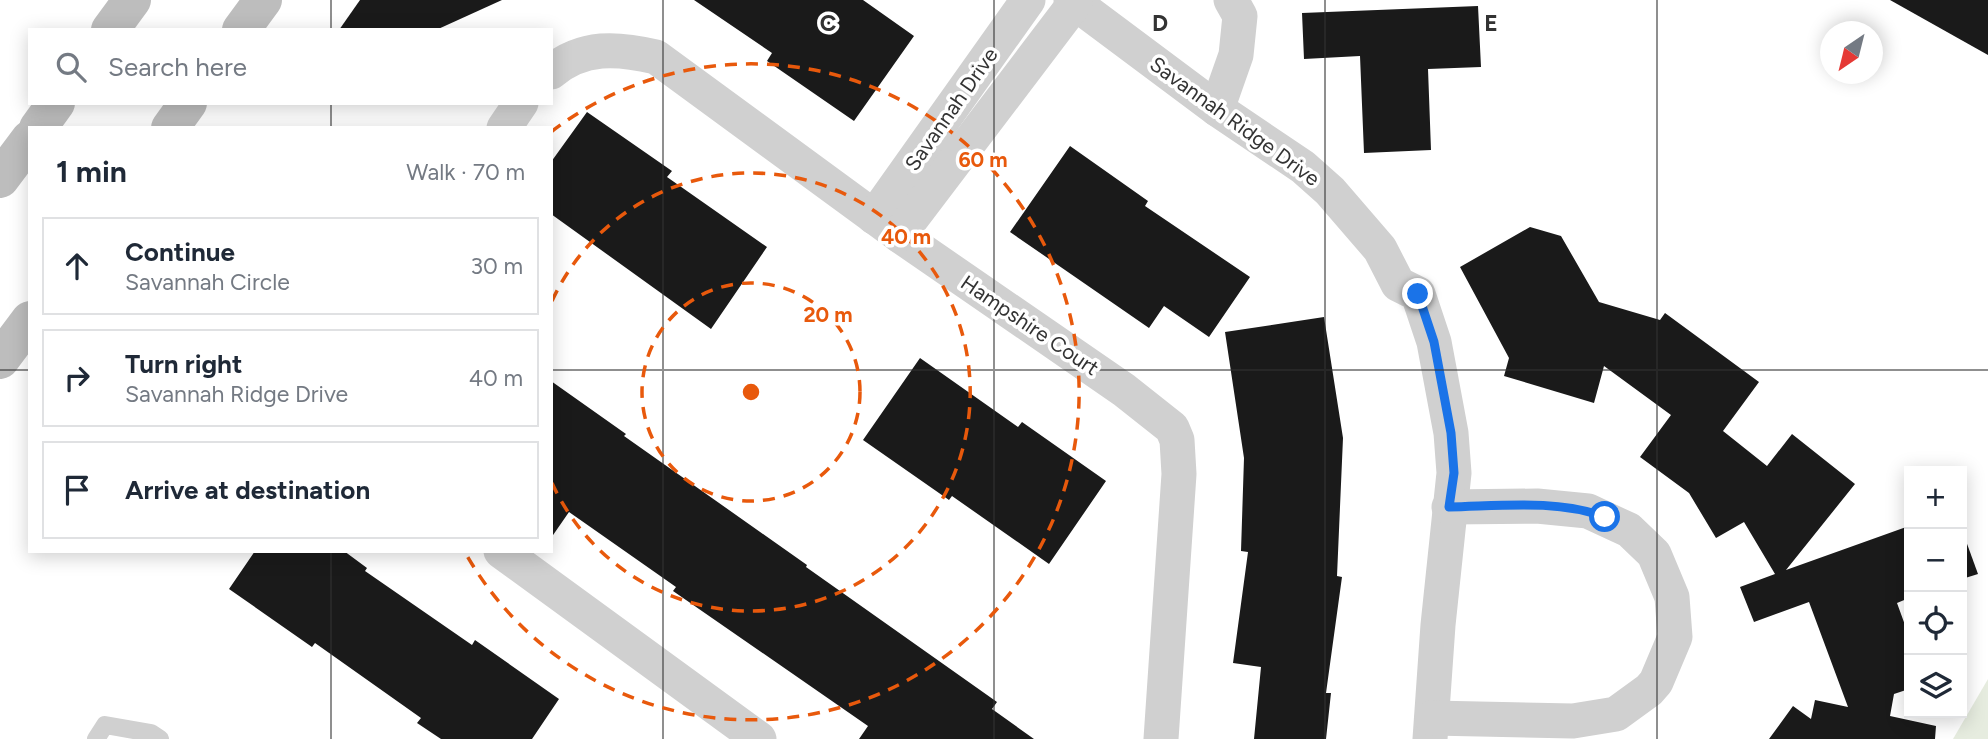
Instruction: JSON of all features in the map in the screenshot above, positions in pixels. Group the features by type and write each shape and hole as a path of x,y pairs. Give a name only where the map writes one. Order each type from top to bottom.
{"main road":[{"path":"111,28 132,0"},
{"path":"242,28 263,0"},
{"path":"39,126 55,105"},
{"path":"171,126 187,105"},
{"path":"0,179 28,142"},
{"path":"0,360 28,323"}],"street":[{"name":"Savannah Drive","path":"886,226 1028,0"},
{"path":"1217,109 1236,55 1240,16 1230,0"},
{"name":"Savannah Drive","path":"886,226 1073,1"},
{"name":"Savannah Ridge Drive","path":"1073,1 1217,109 1303,167 1330,191 1380,249 1398,284 1418,294 1434,342 1451,433 1454,473 1431,729"},
{"name":"Hampshire Court","path":"553,70 583,53 606,49 656,57 886,226 1124,390 1172,428 1177,440 1179,474 1161,739"},
{"path":"505,126 520,105"},
{"path":"1431,729 1573,721 1616,714 1656,682 1675,637 1672,597 1654,554 1629,530 1588,511 1537,506 1449,507"},
{"path":"504,553 760,739"}],"lane":[{"path":"96,739 105,725 150,733 160,739"}],"shaded area":[{"path":"1988,679 1988,739 1953,739"}],"building":[{"path":"360,0 502,0 440,28 340,28"},
{"path":"694,0 863,0 914,36 854,121 767,61 772,53"},
{"path":"1890,0 1988,0 1988,55"},
{"path":"1478,6 1481,67 1428,69 1431,150 1364,153 1360,56 1304,59 1302,13"},
{"path":"587,112 672,171 667,177 767,247 711,329 553,215 553,159"},
{"path":"1070,146 1148,201 1145,206 1250,277 1209,337 1164,306 1149,328 1010,232"},
{"path":"1530,227 1561,236 1599,302 1660,320 1665,313 1759,382 1723,431 1767,466 1792,434 1855,484 1786,570 1904,528 1904,600 1897,603 1904,622 1904,691 1894,694 1890,716 1936,726 1935,739 1769,739 1793,706 1811,719 1815,700 1848,707 1809,602 1754,622 1740,587 1775,574 1744,522 1716,538 1689,493 1640,457 1671,415 1604,366 1594,403 1504,376 1509,358 1460,267"},
{"path":"1324,317 1343,438 1337,576 1342,577 1326,693 1331,693 1326,739 1254,739 1261,667 1233,663 1248,552 1241,551 1244,458 1225,332"},
{"path":"920,358 1018,427 1022,422 1106,481 1049,564 952,496 949,500 863,440"},
{"path":"553,382 997,702 992,709 1034,739 859,739 868,726 673,591 676,587 569,512 553,535"},
{"path":"1967,544 1978,574 1967,577"},
{"path":"254,553 347,553 367,568 365,571 472,645 475,640 559,699 532,739 441,739 417,723 421,718 315,643 312,647 229,589"}],"route":[{"path":"1418,294 1434,342 1451,433 1454,473 1449,507 1537,506 1588,511 1605,517"}]}
